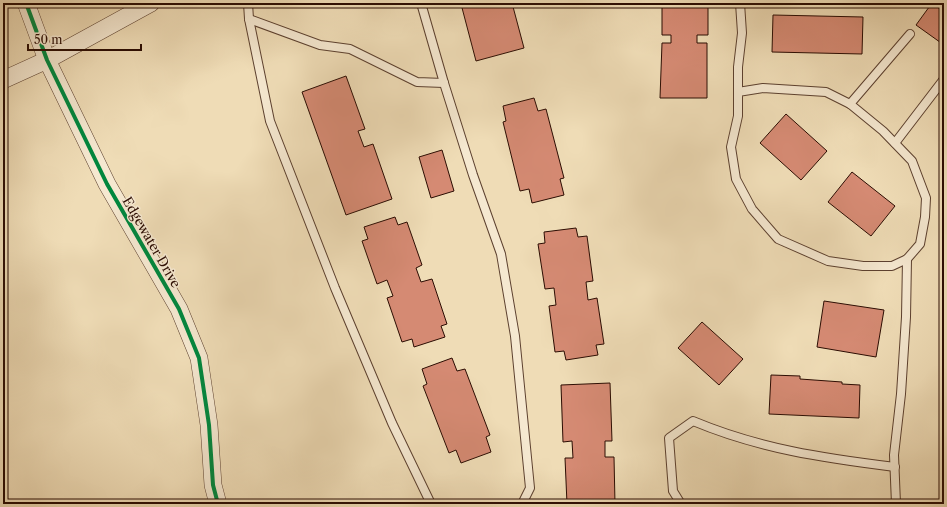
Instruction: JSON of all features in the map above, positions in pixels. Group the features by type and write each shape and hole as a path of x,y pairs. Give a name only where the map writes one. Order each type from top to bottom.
{"street":[{"name":"Edgewater Drive","path":"26,3 47,60 107,184 179,310 199,358 210,425 213,485 218,504"},
{"path":"3,80 47,60 151,3"}],"lane":[{"path":"248,3 249,19 270,121 335,288 392,423 431,504"},
{"path":"421,3 473,175 501,254 515,336 530,488 522,504"},
{"path":"738,92 763,88 826,92 850,104 895,144 912,161 926,198 925,217 920,244 907,259 892,266 863,266 828,260 778,239 752,209 736,179 731,147 738,116 738,92 738,67 742,33 740,3"},
{"path":"249,19 320,45 350,49 417,82 444,83"},
{"path":"850,104 910,34"},
{"path":"895,144 944,79"},
{"path":"896,504 894,455 901,394 906,317 907,259"},
{"path":"681,504 673,491 669,438 693,421 728,435 778,449 825,458 895,468"}],"building":[{"path":"512,3 524,48 476,61 461,4"},
{"path":"662,3 708,4 708,35 697,35 697,43 707,43 707,98 660,98 662,43 671,43 671,35 662,35"},
{"path":"932,3 944,12 944,45 916,25"},
{"path":"773,15 863,17 862,54 772,52"},
{"path":"346,76 365,129 358,131 364,147 373,144 392,199 346,215 302,92"},
{"path":"534,98 538,111 546,109 564,178 560,179 564,195 532,203 529,189 520,191 503,122 506,121 503,106"},
{"path":"786,114 827,151 801,180 760,143"},
{"path":"442,150 454,191 431,198 419,157"},
{"path":"852,172 895,206 871,236 828,202"},
{"path":"395,217 398,225 407,222 422,265 416,268 421,282 432,279 447,324 441,326 445,337 414,347 412,339 402,342 387,298 393,296 387,280 377,284 362,241 368,239 364,227"},
{"path":"576,228 578,237 587,236 593,281 586,282 588,300 597,298 604,344 596,345 598,355 566,360 564,351 555,352 549,306 556,305 554,288 545,289 538,244 545,243 544,232"},
{"path":"824,301 884,310 876,357 817,347"},
{"path":"702,322 743,359 719,385 678,348"},
{"path":"452,358 457,371 465,369 490,435 486,437 491,452 461,463 456,450 449,453 423,386 427,384 422,369"},
{"path":"771,375 800,376 800,379 860,385 859,418 769,414"},
{"path":"610,383 612,441 605,441 605,457 614,457 615,504 567,504 565,458 573,458 572,441 563,442 561,385"}],"cycle path":[{"path":"26,3 47,60 107,184 179,309 199,358 209,425 213,485 218,504"}]}
